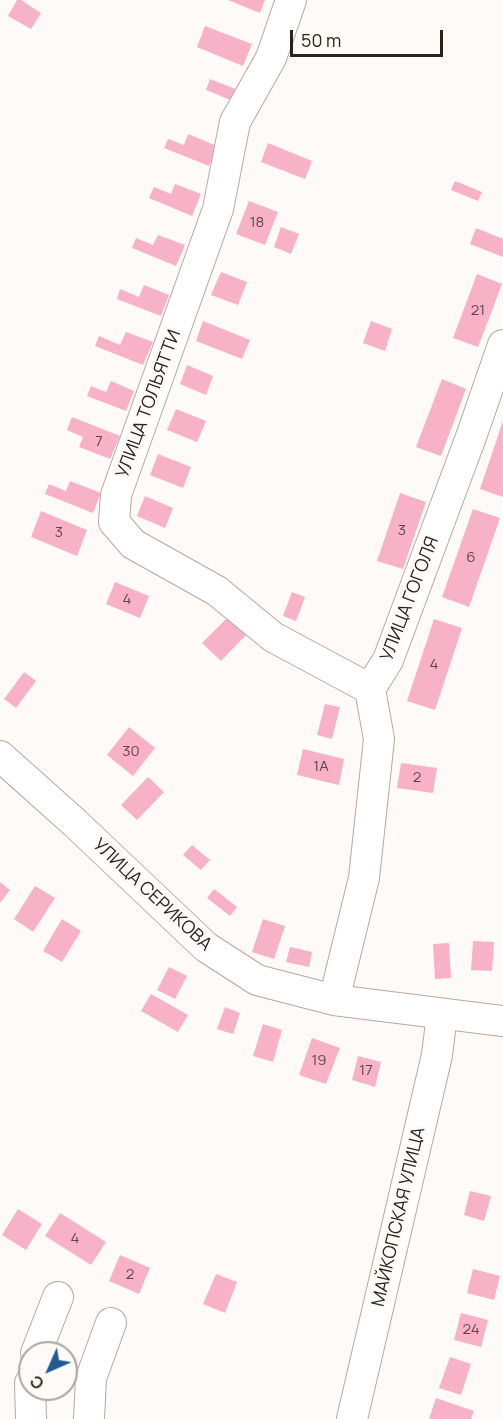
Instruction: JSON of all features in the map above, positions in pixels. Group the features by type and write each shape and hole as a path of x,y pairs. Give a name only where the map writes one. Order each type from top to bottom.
{"street":[{"name":"УЛИЦА ТОЛЬЯТТИ","path":"291,0 271,58 235,122 218,209 116,495 114,522 133,544 217,591 273,637 370,689"},
{"name":"УЛИЦА ГОГОЛЯ","path":"370,689 388,660 503,345"},
{"path":"334,1000 364,878 379,739 370,689"},
{"name":"УЛИЦА СЕРИКОВА","path":"0,756 75,823 206,947 257,980 334,1000 503,1021"},
{"name":"МАЙКОПСКАЯ УЛИЦА","path":"352,1419 436,1055 442,1014"},
{"path":"41,1341 58,1297"},
{"path":"89,1419 91,1378 111,1323"},
{"path":"30,1401 31,1419"}],"building":[{"path":"17,0 21,0 41,13 31,29 8,16"},
{"path":"228,0 265,0 260,13"},
{"path":"205,26 252,44 243,66 197,47"},
{"path":"210,79 238,90 233,101 206,90"},
{"path":"188,134 217,146 209,166 164,148 168,139 184,145"},
{"path":"268,143 312,161 305,179 261,162"},
{"path":"455,181 482,192 478,201 451,190"},
{"path":"175,184 201,194 192,216 149,198 154,187 171,194"},
{"path":"249,201 278,212 265,245 236,234"},
{"path":"281,227 299,234 291,254 274,247"},
{"path":"476,228 503,239 503,257 470,244"},
{"path":"158,235 185,245 176,266 132,248 136,238 153,245"},
{"path":"221,272 247,282 238,305 211,295"},
{"path":"477,274 502,284 478,347 453,338"},
{"path":"144,285 169,295 161,316 117,299 120,289 139,297"},
{"path":"203,321 250,340 242,359 196,341"},
{"path":"371,321 392,329 385,351 363,343"},
{"path":"126,332 153,342 143,365 95,346 99,336 120,345"},
{"path":"187,365 213,376 206,395 180,384"},
{"path":"442,379 466,389 441,456 416,447"},
{"path":"111,381 134,391 126,411 87,396 91,386 106,392"},
{"path":"176,409 206,421 197,442 167,430"},
{"path":"72,417 120,436 110,459 79,447 83,437 67,430"},
{"path":"503,421 503,497 480,489"},
{"path":"158,454 191,467 183,488 150,475"},
{"path":"70,481 101,493 93,513 45,494 49,484 66,491"},
{"path":"400,493 426,502 403,569 377,561"},
{"path":"145,496 173,508 165,528 137,516"},
{"path":"473,509 500,518 469,607 442,597"},
{"path":"41,511 87,530 77,556 31,537"},
{"path":"115,582 149,596 140,618 106,604"},
{"path":"292,592 305,597 296,621 283,616"},
{"path":"228,617 246,635 221,661 202,643"},
{"path":"434,619 462,628 435,710 407,701"},
{"path":"24,672 36,681 16,708 4,699"},
{"path":"325,704 340,707 332,739 317,735"},
{"path":"129,727 155,748 133,776 107,755"},
{"path":"303,749 344,759 339,785 297,775"},
{"path":"401,763 437,768 433,793 397,788"},
{"path":"148,777 164,792 137,820 121,805"},
{"path":"192,845 210,860 201,870 183,855"},
{"path":"0,882 10,890 0,903"},
{"path":"35,886 55,898 33,932 14,919"},
{"path":"214,889 237,907 230,916 207,898"},
{"path":"62,919 81,931 62,962 43,951"},
{"path":"263,919 285,926 274,959 252,952"},
{"path":"473,941 494,942 492,971 471,970"},
{"path":"449,943 451,978 435,979 433,944"},
{"path":"290,947 312,952 309,967 286,962"},
{"path":"169,967 187,976 175,999 157,990"},
{"path":"151,994 188,1015 178,1032 141,1011"},
{"path":"225,1007 240,1013 233,1034 217,1029"},
{"path":"263,1024 282,1030 273,1062 253,1056"},
{"path":"312,1038 340,1048 326,1084 299,1075"},
{"path":"358,1056 381,1062 375,1087 352,1080"},
{"path":"470,1191 491,1196 484,1221 464,1215"},
{"path":"18,1209 42,1224 26,1250 2,1235"},
{"path":"60,1213 106,1242 91,1265 45,1236"},
{"path":"120,1255 150,1268 139,1294 109,1281"},
{"path":"473,1269 500,1276 494,1300 467,1293"},
{"path":"216,1274 237,1282 225,1313 203,1304"},
{"path":"461,1313 488,1320 481,1347 454,1340"},
{"path":"450,1357 471,1364 461,1395 439,1388"},
{"path":"436,1398 474,1411 471,1419 429,1419"}]}
